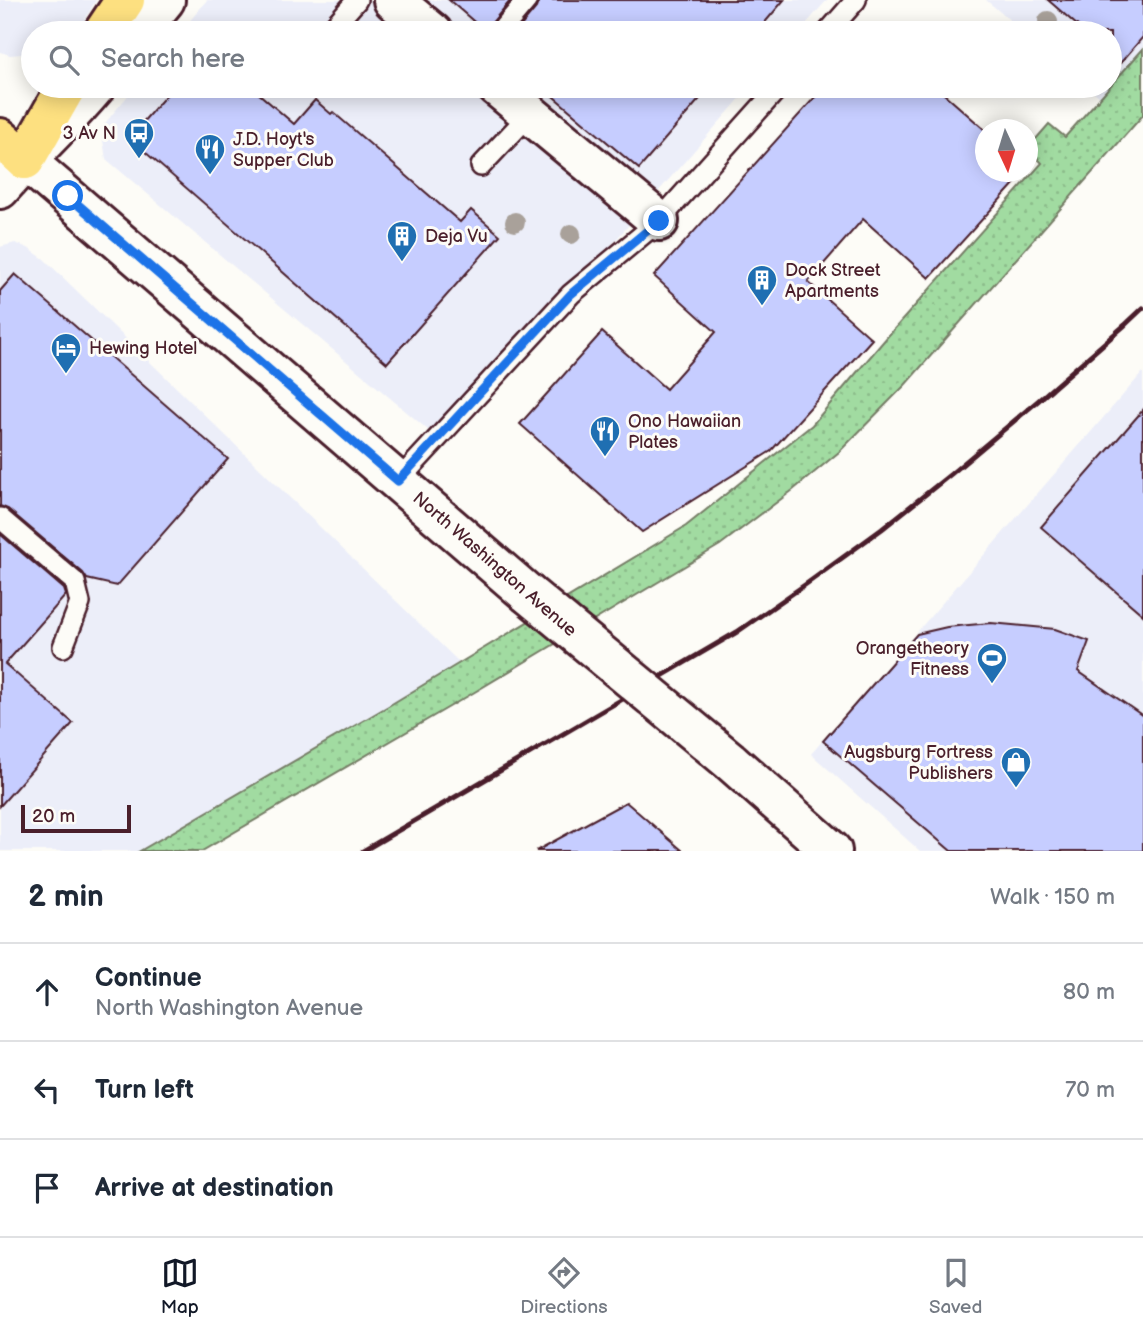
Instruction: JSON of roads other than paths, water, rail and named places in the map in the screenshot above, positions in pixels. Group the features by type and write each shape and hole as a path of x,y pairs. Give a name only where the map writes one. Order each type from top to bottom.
{"highway":[{"path":"111,21 125,0"},
{"path":"13,149 56,98"}],"main road":[{"path":"148,21 165,0"},
{"path":"393,0 418,21"},
{"path":"0,189 13,149 80,106 86,98"},
{"path":"511,98 659,221"},
{"name":"North Washington Avenue","path":"13,149 527,593 730,761 832,851"}],"lane":[{"path":"339,21 357,0"},
{"path":"509,21 527,0"},
{"path":"838,21 856,0"},
{"path":"398,481 571,294 659,221 769,98"},
{"path":"481,166 530,114"},
{"path":"0,518 75,582 80,603 63,648"}],"railway":[{"path":"363,851 737,632 809,582 951,474 1143,308"}],"place":[{"name":"3 Av N","path":"139,160"},
{"name":"J.D. Hoyt's Supper Club","path":"210,176"},
{"name":"Deja Vu","path":"402,263"},
{"name":"Dock Street Apartments","path":"762,307"},
{"name":"Hewing Hotel","path":"66,375"},
{"name":"Ono Hawaiian Plates","path":"605,458"},
{"name":"Orangetheory Fitness","path":"992,685"},
{"name":"Augsburg Fortress Publishers","path":"1016,789"}]}
